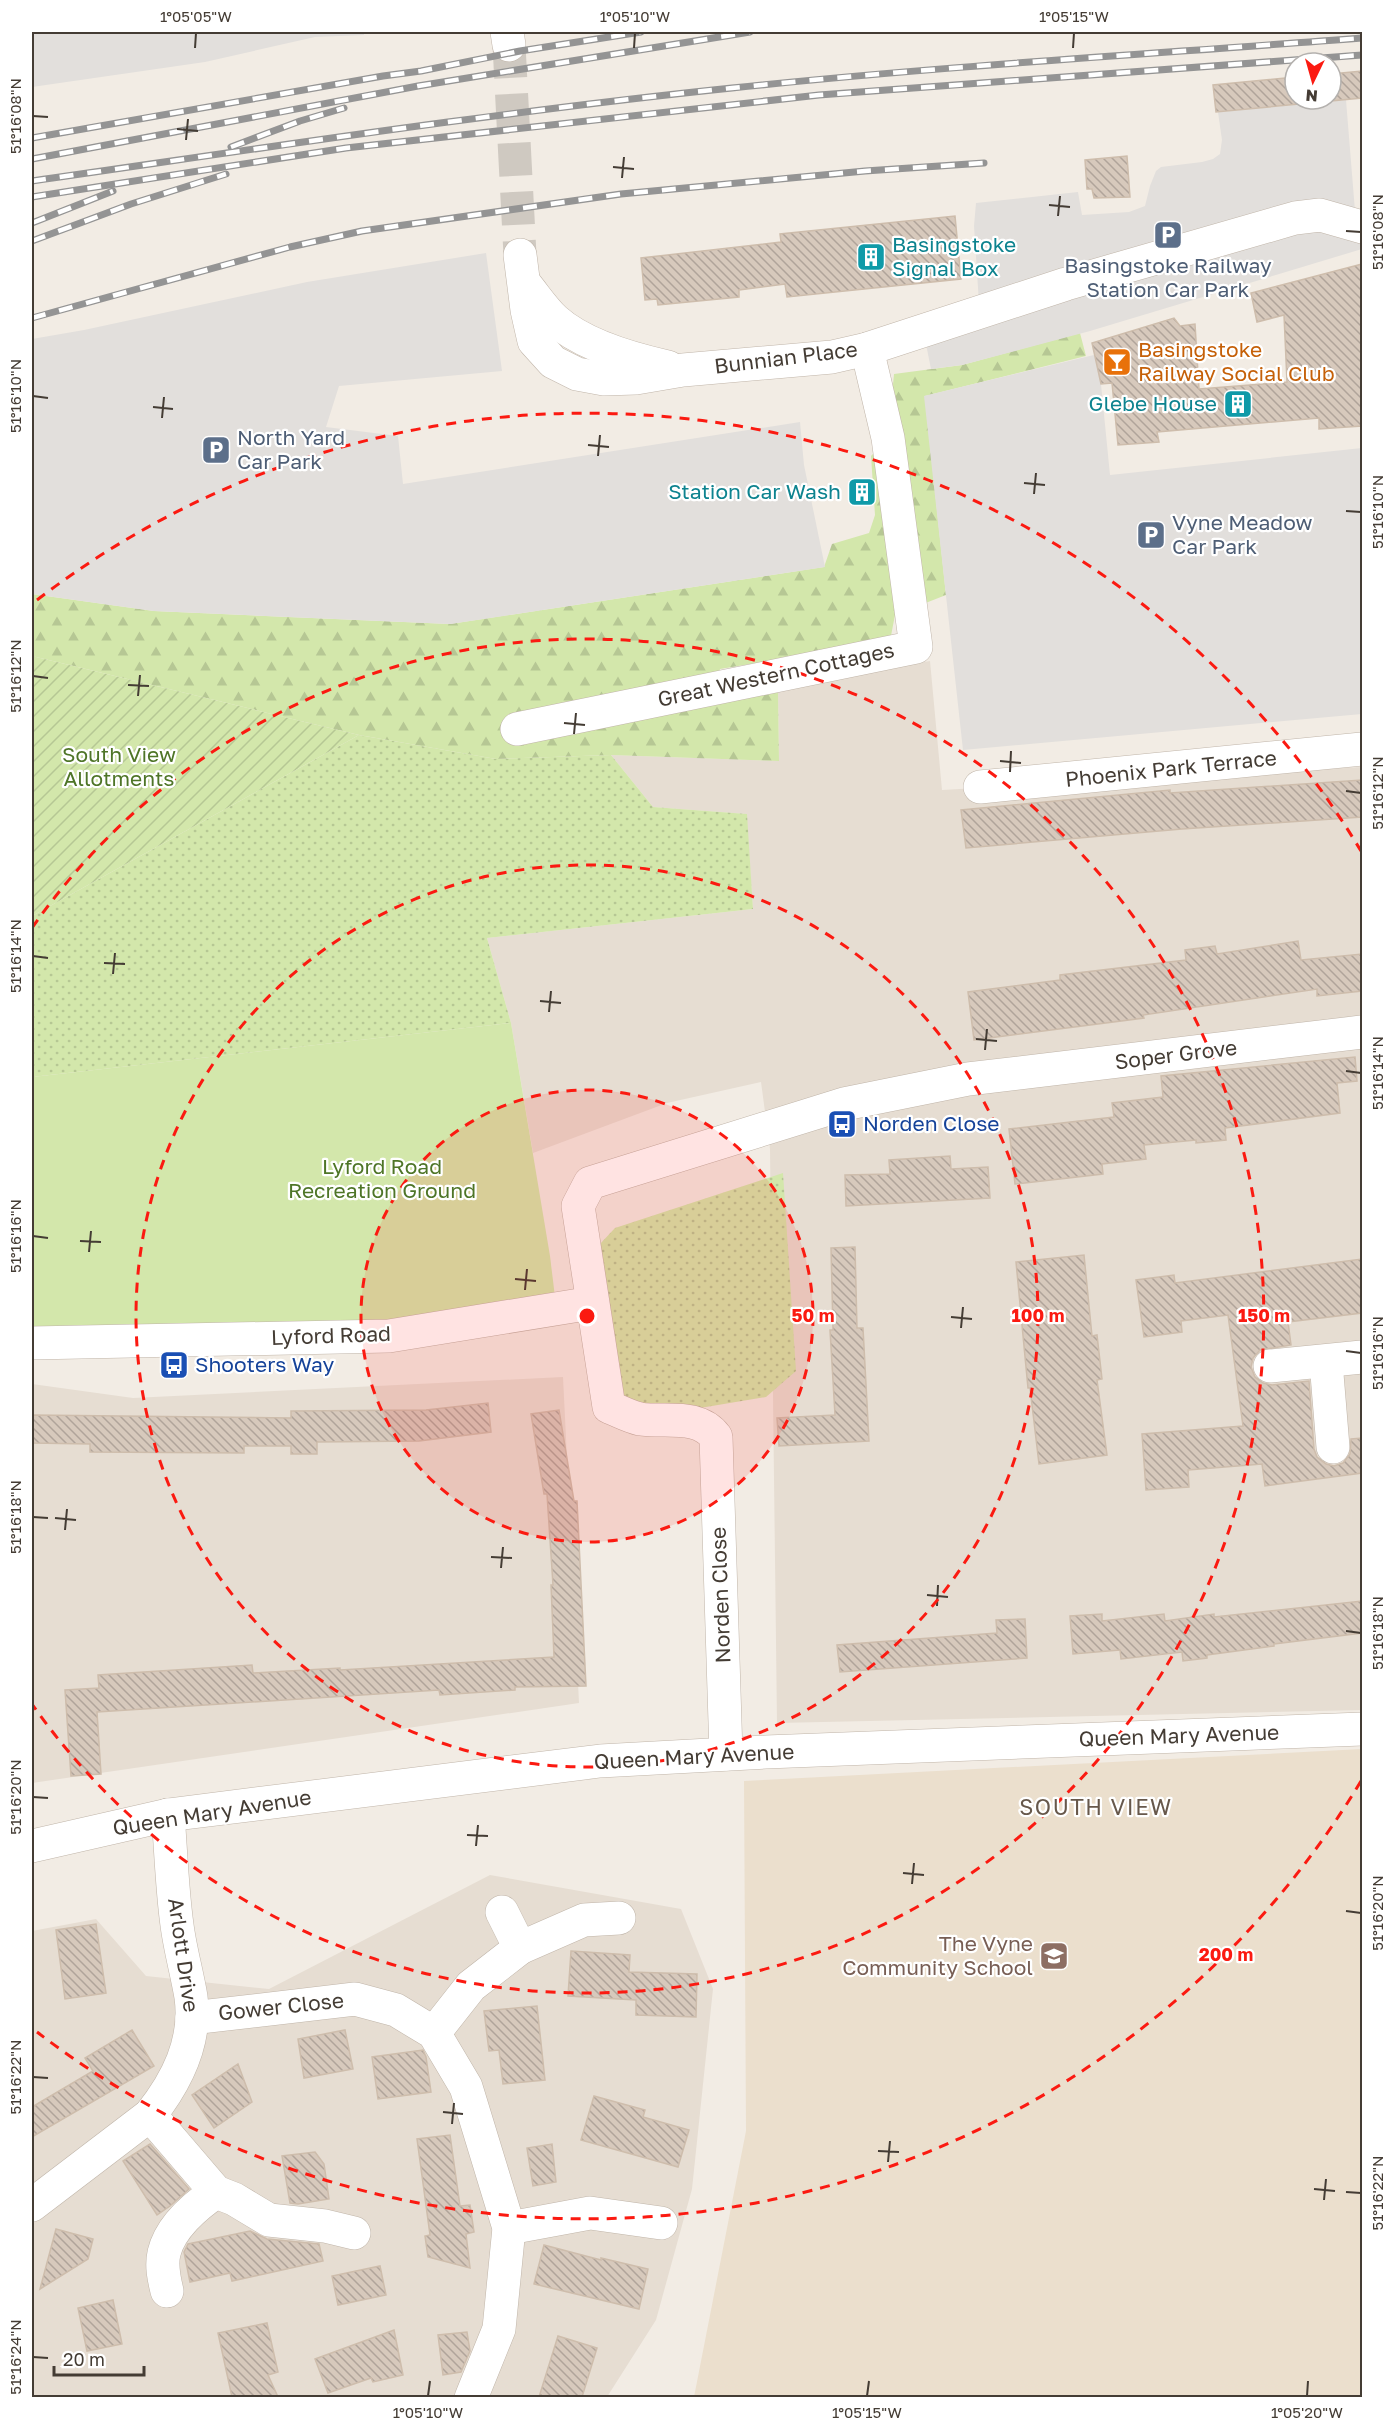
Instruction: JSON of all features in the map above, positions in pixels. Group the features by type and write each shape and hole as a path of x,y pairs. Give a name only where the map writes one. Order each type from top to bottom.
{"street":[{"name":"Bunnian Place","path":"522,269 555,321 593,344 635,360 683,370 832,357 877,346 1066,284 1295,218 1320,215 1362,227"},
{"name":"Great Western Cottages","path":"517,729 916,647 877,346"},
{"name":"Phoenix Park Terrace","path":"980,787 1362,749"},
{"name":"Soper Grove","path":"989,1076 1362,1032"},
{"name":"Norden Close","path":"726,1754 716,1437 710,1429 694,1422 639,1419 609,1407 578,1206 590,1183 844,1104 989,1076"},
{"name":"Lyford Road","path":"32,1343 389,1336 592,1304"},
{"path":"1270,1366 1362,1357"},
{"path":"1326,1362 1333,1448"},
{"name":"Queen Mary Avenue","path":"32,1846 168,1815 600,1761 1362,1729"},
{"name":"Arlott Drive","path":"32,2205 150,2115 182,2065 189,2045 192,2018 177,1922 168,1815"},
{"path":"502,1912 520,1948"},
{"path":"434,2033 471,1986 520,1948 584,1920 619,1918"},
{"name":"Gower Close","path":"192,2018 354,1999 396,2010 434,2033 466,2087 509,2228 499,2329 471,2397"},
{"path":"150,2115 216,2192 234,2199 269,2220 325,2226 354,2233"},
{"path":"167,2291 162,2271 164,2252 183,2220 197,2204 216,2192"},
{"path":"509,2228 590,2213 661,2223"}],"shaded area":[{"path":"32,32 364,32 364,35 315,37 205,62 32,87"},
{"name":"Basingstoke Railway Station Car Park","path":"1343,100 1346,100 1355,211 1362,249 1090,331 962,365 931,369 921,319 979,303 974,226 976,203 1078,192 1082,215 1129,212 1145,206 1156,171 1161,167 1202,162 1220,154 1222,140 1218,112 1283,106 1283,111 1343,111"},
{"name":"North Yard Car Park","path":"486,253 502,371 339,386 326,427 398,436 403,484 800,422 804,465 825,567 450,624 154,611 32,594 32,339 307,282"},
{"name":"Vyne Meadow Car Park","path":"1098,354 1110,475 1362,448 1362,714 963,750 924,396"},
{"path":"930,661 942,790 1362,767 1362,1710 777,1723 770,1149 761,1082 667,1103 533,1153 511,1023 487,938 753,909 746,814 653,807 611,755 779,761 778,689"},
{"path":"563,1377 579,1703 32,1783 32,1384 133,1398"},
{"name":"The Vyne Community School","path":"1362,1749 1362,2397 694,2397 746,2131 744,1781"},
{"path":"490,1875 681,1909 713,1989 692,2189 656,2320 607,2397 32,2398 32,1931 96,1919 146,1976 269,1989"}],"green space":[{"path":"1080,333 1086,356 925,396 946,595 895,615 890,641 720,669 714,702 778,689 779,761 611,755 496,759 359,735 32,656 32,594 154,611 450,624 824,567 832,544 869,533 875,515 871,456 888,438 894,374 962,365"},
{"name":"South View Allotments","path":"32,656 359,735 32,916"},
{"path":"359,735 496,759 611,755 653,807 747,814 753,909 487,938 511,1023 32,1077 32,916"},
{"name":"Lyford Road Recreation Ground","path":"511,1023 555,1297 474,1315 233,1330 32,1334 32,1077"},
{"path":"783,1173 796,1371 766,1397 700,1408 636,1407 619,1400 600,1244 615,1228"}],"building":[{"path":"1362,71 1362,98 1343,100 1343,73"},
{"path":"1283,78 1283,106 1216,112 1213,85"},
{"path":"1127,156 1130,197 1094,198 1092,189 1087,189 1085,160"},
{"name":"Basingstoke Signal Box","path":"955,216 961,279 787,297 785,284 739,290 739,297 658,305 657,299 645,300 641,258 781,242 780,234"},
{"path":"1362,264 1362,426 1319,429 1319,418 1157,432 1159,442 1118,445 1112,383 1101,384 1092,343 1174,318 1180,326 1195,324 1199,389 1287,382 1284,315 1257,322 1251,293"},
{"path":"1362,780 1362,817 1182,829 966,848 961,810 1170,790 1170,793"},
{"path":"1298,941 1301,960 1362,954 1362,991 1317,996 1317,989 1143,1015 1144,1018 974,1040 968,992 1060,980 1060,975 1186,960 1185,950 1215,946 1217,954"},
{"path":"1355,1057 1357,1081 1337,1083 1340,1113 1225,1128 1226,1140 1196,1143 1196,1140 1144,1145 1146,1159 1102,1164 1103,1174 1015,1184 1009,1129 1114,1117 1112,1103 1163,1097 1161,1076"},
{"path":"950,1156 951,1169 988,1167 990,1198 846,1206 845,1175 890,1174 889,1160"},
{"path":"855,1247 857,1328 863,1328 869,1441 779,1446 777,1418 835,1415 830,1330 833,1330 831,1248"},
{"path":"1084,1255 1092,1336 1097,1335 1102,1379 1097,1380 1107,1455 1039,1464 1030,1388 1028,1388 1016,1262"},
{"path":"1362,1259 1362,1313 1288,1322 1291,1345 1260,1350 1253,1358 1251,1367 1255,1377 1263,1383 1272,1385 1309,1381 1314,1449 1317,1457 1326,1464 1334,1466 1343,1463 1350,1454 1351,1439 1362,1438 1362,1473 1265,1486 1262,1464 1188,1470 1189,1487 1146,1490 1142,1434 1243,1426 1228,1315 1181,1321 1182,1332 1144,1337 1136,1280 1174,1275 1175,1283"},
{"path":"488,1403 491,1432 419,1441 317,1442 317,1454 291,1454 291,1446 244,1446 244,1453 90,1452 90,1444 32,1443 32,1415 291,1418 291,1411 426,1410"},
{"path":"559,1410 574,1501 577,1501 586,1686 515,1687 515,1690 440,1695 439,1690 97,1712 101,1774 71,1776 65,1690 99,1688 98,1675 252,1665 253,1673 340,1668 340,1670 554,1657 551,1585 553,1585 547,1494 544,1494 531,1414"},
{"path":"1362,1601 1362,1633 1274,1644 1274,1646 1207,1655 1207,1658 1183,1661 1182,1652 1121,1659 1120,1650 1073,1654 1070,1616 1102,1614 1102,1621 1164,1614 1165,1621 1214,1614 1214,1617"},
{"path":"1025,1619 1027,1658 840,1672 837,1645 997,1633 996,1620"},
{"path":"96,1924 106,1993 65,1999 56,1930"},
{"path":"571,1951 630,1955 629,1972 697,1974 696,2017 636,2015 636,2000 568,1996"},
{"path":"537,2006 545,2080 503,2084 499,2050 489,2051 484,2011"},
{"path":"132,2030 154,2066 32,2137 32,2107 93,2071 85,2058"},
{"path":"345,2030 353,2069 304,2078 298,2039"},
{"path":"423,2050 431,2092 378,2099 372,2057"},
{"path":"238,2064 252,2102 214,2128 192,2095"},
{"path":"594,2096 645,2110 643,2117 689,2130 678,2167 581,2140"},
{"path":"450,2135 460,2206 470,2205 474,2232 466,2234 470,2268 428,2257 425,2236 430,2235 417,2139"},
{"path":"150,2144 189,2189 157,2215 123,2161"},
{"path":"552,2144 556,2182 533,2186 527,2148"},
{"path":"315,2152 324,2164 329,2199 298,2204 290,2203 282,2156"},
{"path":"56,2229 93,2239 88,2259 40,2289"},
{"path":"250,2231 267,2239 319,2244 323,2261 232,2281 230,2273 190,2282 184,2252 188,2244"},
{"path":"544,2245 648,2269 639,2309 534,2284"},
{"path":"380,2266 386,2295 338,2305 332,2276"},
{"path":"113,2300 122,2344 87,2351 78,2308"},
{"path":"267,2323 278,2372 268,2375 278,2397 232,2397 218,2333"},
{"path":"394,2330 403,2375 373,2382 371,2378 328,2393 315,2359"},
{"path":"467,2332 470,2351 461,2372 443,2375 438,2335"},
{"path":"558,2336 597,2348 582,2397 539,2397"}],"tunnel":[{"path":"509,45 520,255"}],"railway":[{"path":"32,138 421,71 520,51 641,32"},
{"path":"32,159 418,86 750,32"},
{"path":"32,181 469,119 732,88 968,67 1362,38"},
{"path":"32,197 346,148 819,95 1362,55"},
{"path":"231,147 300,121 344,108"},
{"path":"32,318 290,247 362,231 621,194 865,171 984,163"},
{"path":"32,241 131,204 226,174"},
{"path":"32,223 113,191"}],"place":[{"name":"Basingstoke Railway Station Car Park","path":"1168,235"},
{"name":"Basingstoke Signal Box","path":"871,257"},
{"name":"Basingstoke Railway Social Club","path":"1117,362"},
{"name":"Glebe House","path":"1238,404"},
{"name":"North Yard Car Park","path":"216,450"},
{"name":"Station Car Wash","path":"862,492"},
{"name":"Vyne Meadow Car Park","path":"1151,535"},
{"name":"Norden Close","path":"842,1124"},
{"name":"Shooters Way","path":"174,1365"},
{"name":"The Vyne Community School","path":"1054,1956"}],"district":[{"name":"SOUTH VIEW","path":"1096,1807"}]}
